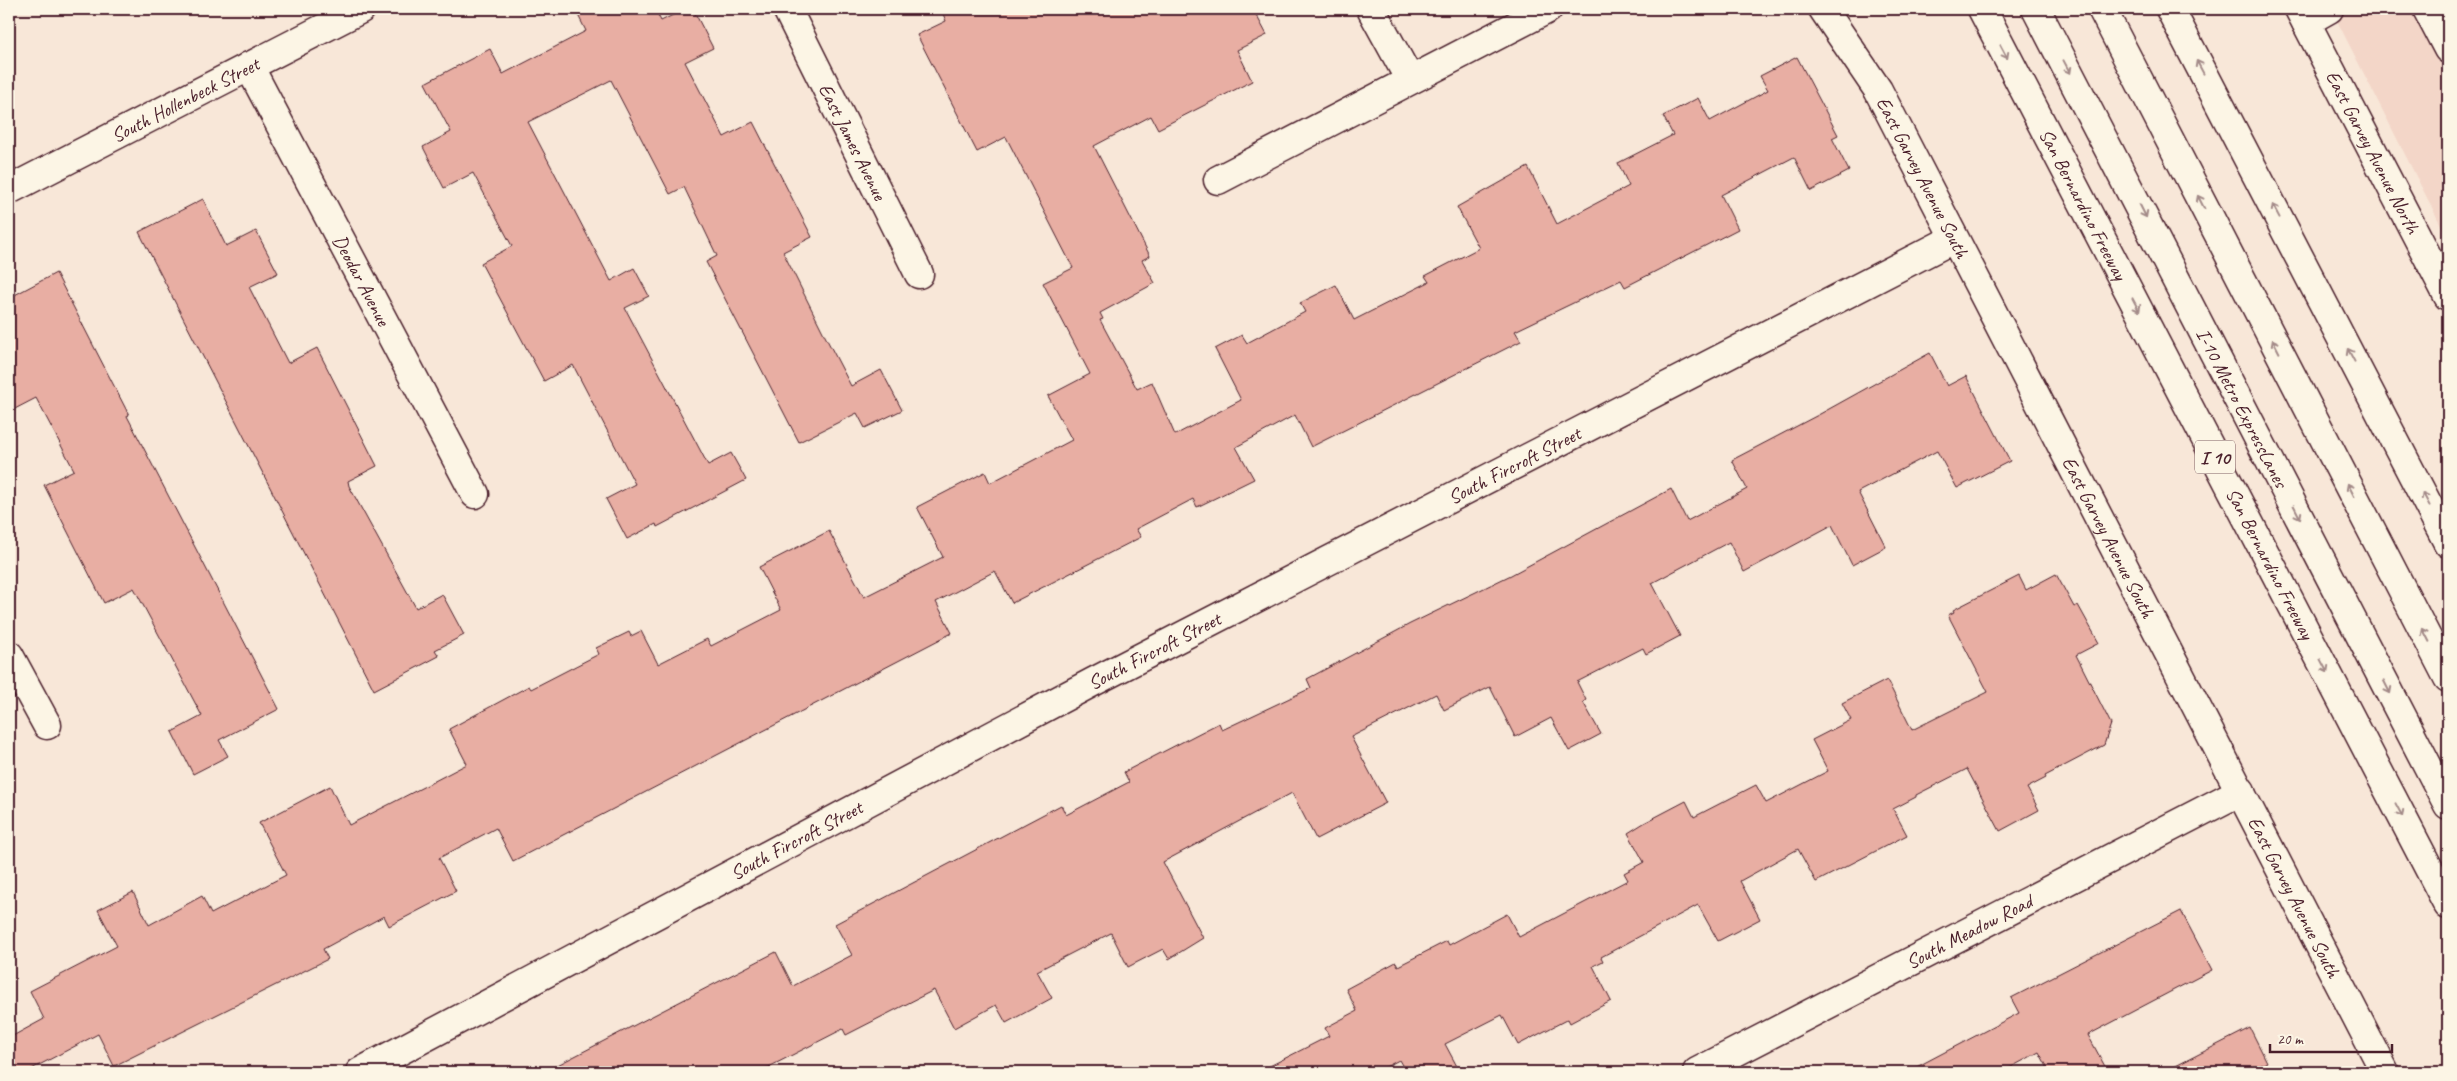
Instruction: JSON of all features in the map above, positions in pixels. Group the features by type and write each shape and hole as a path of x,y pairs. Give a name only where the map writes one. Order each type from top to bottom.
{"main road":[{"name":"South Hollenbeck Street","path":"9,190 360,9"},
{"name":"East James Avenue","path":"787,9 919,274"},
{"path":"1371,9 1410,80"},
{"path":"1218,180 1548,9"},
{"name":"East Garvey Avenue South","path":"1824,9 1878,90 1953,239 2241,791 2385,1072"},
{"name":"San Bernardino Freeway","path":"1982,9 2448,905"},
{"name":"I-10 Metro ExpressLanes","path":"2036,9 2448,805"},
{"path":"2102,9 2448,678"},
{"path":"2170,9 2448,542"},
{"path":"2427,9 2448,49"},
{"name":"East Garvey Avenue North","path":"2311,13 2445,280"},
{"name":"Deodar Avenue","path":"250,66 475,494"},
{"name":"South Fircroft Street","path":"360,1072 1093,682 1953,239"},
{"path":"9,655 47,725"},
{"name":"South Meadow Road","path":"1697,1072 2241,791"}],"shaded area":[{"path":"2331,9 2448,9 2448,239"}],"building":[{"path":"575,9 655,9 661,21 685,9 693,9 713,48 685,62 724,137 753,122 812,237 783,252 851,386 881,370 902,410 865,428 857,413 799,442 706,262 717,256 684,187 670,194 611,80 528,122 611,281 634,268 649,296 625,308 708,465 731,453 746,480 657,527 656,524 627,539 606,499 635,484 573,365 544,381 481,263 512,246 473,173 444,188 423,147 451,132 425,83 490,49 503,74 586,31"},
{"path":"941,9 1253,9 1267,35 1237,50 1252,81 1158,129 1151,116 1094,146 1150,256 1142,260 1155,283 1100,313 1103,319 1100,320 1137,389 1152,382 1175,435 1241,400 1215,349 1242,335 1247,343 1305,312 1300,303 1336,285 1354,320 1429,282 1425,276 1479,248 1457,207 1528,167 1557,224 1629,186 1618,163 1673,135 1663,116 1698,98 1710,121 1768,90 1760,76 1797,57 1838,135 1832,138 1849,171 1811,191 1794,157 1721,195 1738,229 1625,287 1621,280 1515,331 1521,341 1311,447 1295,415 1236,447 1254,479 1197,507 1193,499 1136,529 1141,537 1012,603 995,571 936,602 952,633 513,861 496,828 439,858 456,891 389,926 384,916 323,949 328,959 114,1066 98,1034 26,1072 9,1072 9,1038 44,1019 30,991 117,946 98,910 133,892 149,925 202,896 211,914 286,875 259,823 330,786 349,825 429,784 467,764 449,729 529,686 531,689 599,654 596,648 629,632 631,636 641,631 658,664 707,639 711,646 781,610 759,567 829,531 864,597 943,557 917,507 985,472 990,483 1072,440 1048,396 1090,374 1043,283 1073,268 1006,137 977,152 917,35 946,21"},
{"path":"203,199 226,246 256,231 278,273 249,287 288,363 317,348 377,466 348,481 349,486 416,608 442,594 464,635 435,650 439,656 374,690 139,232"},
{"path":"56,273 129,415 127,416 279,709 219,740 228,756 193,774 172,732 202,716 134,588 104,603 44,485 74,470 36,398 9,412 9,298"},
{"path":"1930,353 1947,386 1966,376 2010,461 1957,488 1937,451 1858,492 1886,547 1852,565 1832,525 1744,572 1729,542 1652,583 1680,636 1646,654 1643,648 1577,682 1586,700 1583,702 1601,734 1569,751 1551,718 1515,737 1490,687 1444,710 1436,694 1351,737 1386,803 1316,839 1292,793 1163,862 1203,938 1169,959 1163,949 1128,967 1111,933 1037,971 1052,998 1006,1023 996,1005 954,1028 934,990 846,1035 843,1029 759,1072 544,1072 776,952 793,986 852,955 835,924 1061,805 1066,815 1129,782 1124,772 1219,723 1222,730 1311,688 1307,679 1410,624 1511,575 1671,489 1687,521 1747,489 1732,460"},
{"path":"2056,574 2074,607 2078,605 2099,643 2076,655 2111,724 2104,745 2045,776 2046,778 2027,788 2039,810 2000,831 1967,769 1893,809 1907,835 1816,882 1798,849 1740,881 1760,919 1718,941 1698,905 1601,957 1603,961 1593,966 1611,1001 1570,1023 1568,1019 1518,1045 1502,1015 1445,1044 1460,1072 1406,1072 1399,1060 1376,1072 1258,1072 1329,1036 1325,1028 1357,1011 1346,989 1396,962 1398,966 1447,941 1449,945 1507,914 1519,937 1628,880 1624,873 1644,862 1628,833 1644,823 1686,801 1694,817 1756,785 1766,803 1828,771 1812,740 1851,720 1842,703 1887,680 1912,730 1988,692 1948,615 1954,612 1953,610 2019,576 2026,590"},
{"path":"2181,911 2212,970 2088,1035 2108,1072 2050,1072 2039,1052 2002,1072 1907,1072 2019,1013 2011,998"},
{"path":"2250,1028 2267,1062 2248,1072 2164,1072"}]}
